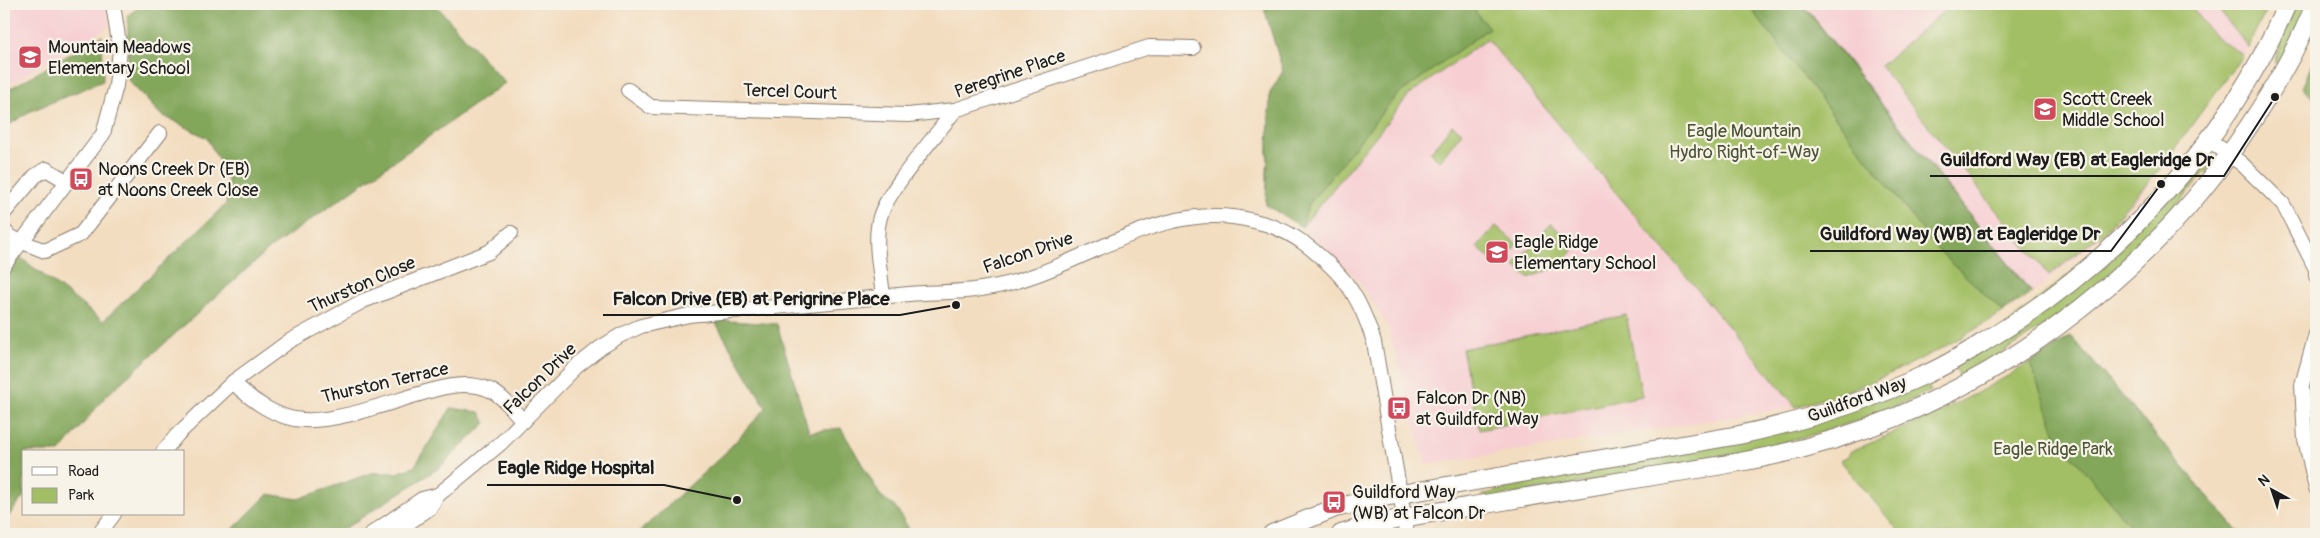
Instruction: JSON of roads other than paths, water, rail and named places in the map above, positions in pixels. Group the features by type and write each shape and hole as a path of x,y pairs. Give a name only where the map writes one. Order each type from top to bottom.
{"main road":[{"name":"Guildford Way","path":"1272,534 1335,508 1401,494 1740,435 1790,424 1848,406 1924,376 2003,331 2062,290 2130,231 2209,140 2249,79 2288,4"},
{"name":"Guildford Way","path":"1341,534 1406,526 1804,448 1854,432 1924,404 1994,368 2046,334 2102,291 2171,226 2229,154 2268,96 2291,58 2315,4"}],"street":[{"path":"4,265 103,134 116,86 120,50 113,4"},
{"name":"Peregrine Place","path":"883,297 878,232 880,217 893,192 956,110 1149,47 1193,48"},
{"name":"Tercel Court","path":"628,90 651,107 908,115 956,110"},
{"path":"4,230 10,236 46,251 81,234 160,133"},
{"path":"2209,140 2229,154 2264,184 2283,204 2316,268 2316,276"},
{"path":"4,213 35,176 46,170 68,182"},
{"name":"Falcon Drive","path":"393,534 431,507 438,495 470,470 523,421 576,366 620,335 641,326 689,315 982,289 1035,275 1146,228 1198,215 1243,218 1265,223 1294,236 1336,269 1346,281 1364,313 1374,342 1406,526"},
{"name":"Thurston Close","path":"233,382 288,342 314,326 363,301 489,252 511,233"},
{"path":"2316,334 2302,385 2304,439 2316,488"},
{"path":"165,450 177,435 233,382"},
{"name":"Thurston Terrace","path":"233,382 254,401 278,413 302,420 342,415 446,386 475,386 490,390 500,396 523,421"},
{"name":"Falcon Drive","path":"371,534 422,498 438,495"},
{"path":"99,534 112,516"}],"place":[{"name":"Mountain Meadows Elementary School","path":"30,57"},
{"name":"Guildford Way (EB) at Eagleridge Dr","path":"2275,97"},
{"name":"Scott Creek Middle School","path":"2045,109"},
{"name":"Noons Creek Dr (EB) at Noons Creek Close","path":"81,179"},
{"name":"Guildford Way (WB) at Eagleridge Dr","path":"2161,184"},
{"name":"Eagle Ridge Elementary School","path":"1497,252"},
{"name":"Falcon Drive (EB) at Perigrine Place","path":"956,305"},
{"name":"Falcon Dr (NB) at Guildford Way","path":"1399,408"},
{"name":"Eagle Ridge Hospital","path":"737,500"},
{"name":"Guildford Way (WB) at Falcon Dr","path":"1334,502"}],"park label":[{"name":"Eagle Mountain Hydro Right-of-Way","path":"1744,141"},
{"name":"Eagle Ridge Park","path":"2053,449"}]}
